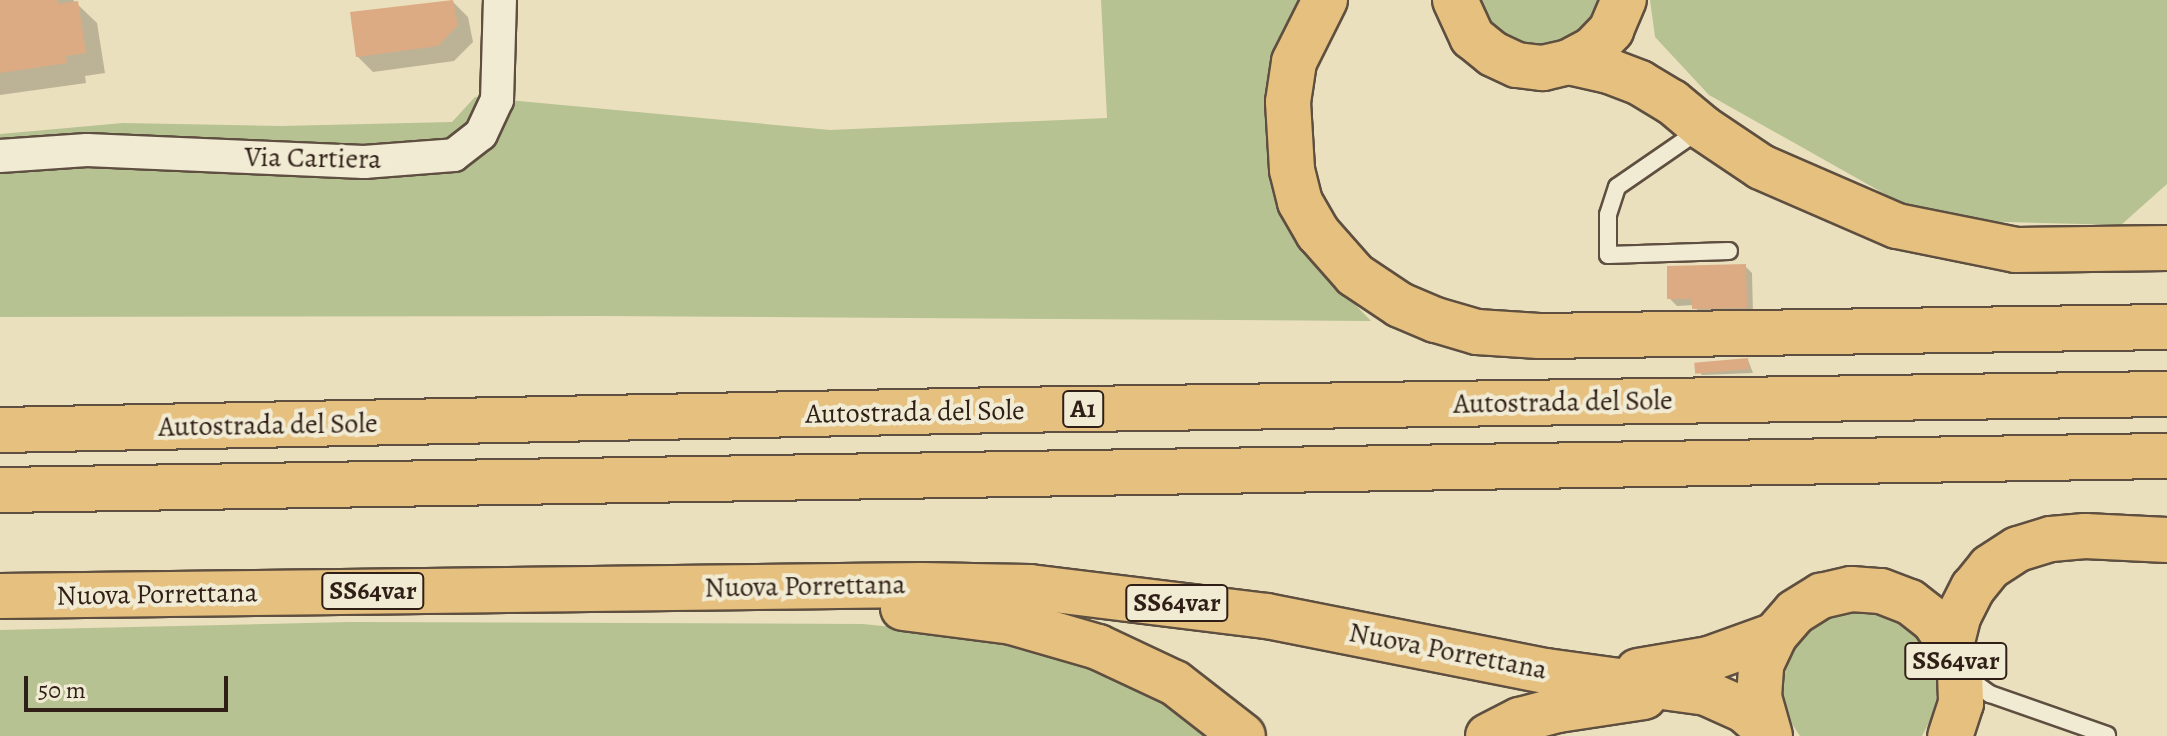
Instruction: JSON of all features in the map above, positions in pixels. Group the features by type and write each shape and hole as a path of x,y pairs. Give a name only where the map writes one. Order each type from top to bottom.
{"highway":[{"path":"1325,0 1294,62 1288,102 1292,170 1300,202 1318,233 1355,275 1400,305 1436,320 1477,332 1539,336 2167,327"},
{"path":"1455,0 1472,37 1493,54 1530,66 1569,62 1609,71 1687,115 1761,167 1897,226 2016,250 2167,248"},
{"path":"1569,62 1602,40 1623,3"},
{"path":"1623,3 1641,54 1687,115"},
{"path":"2085,249 2152,230 2167,220"},
{"name":"Autostrada del Sole","path":"0,430 1007,410 2167,394"},
{"name":"A1","path":"0,490 2167,456"},
{"path":"1956,660 1958,617 1973,588 1990,567 2018,549 2051,539 2085,536 2167,540"},
{"name":"SS64var","path":"746,587 1012,622 1060,635 1140,664 1175,683 1243,736"},
{"name":"Nuova Porrettana","path":"0,596 746,587 1030,587 1145,598 1267,616 1546,671 1602,676"},
{"name":"SS64var","path":"1768,732 1759,697 1761,665 1775,635 1795,612 1821,596 1851,589 1881,591 1910,602 1934,621 1956,660 1961,703 1950,736"},
{"name":"SS64var","path":"1602,676 1709,659 1775,635"},
{"path":"1602,676 1706,693"},
{"name":"SS64var","path":"1488,736 1520,720 1558,710 1638,697 1706,693 1744,710 1768,732"}],"street":[{"name":"Via Cartiera","path":"0,156 87,150 364,162 454,155 481,134 497,100 500,0"}],"lane":[{"path":"1687,115 1617,187 1608,215 1608,255 1729,251"},
{"path":"1956,660 1990,694 2107,735 2083,736"}],"green space":[{"path":"1101,0 1307,0 1281,194 1315,263 1371,321 597,316 0,317 0,134 123,123 281,126 452,122 475,97 830,130 1107,118"},
{"path":"1479,0 1602,0 1593,20 1579,35 1560,45 1539,48 1518,44 1500,34 1486,18"},
{"path":"1650,0 2167,0 2167,184 2121,225 1931,220 1709,95 1655,37"},
{"path":"1852,611 1876,613 1900,622 1919,637 1933,660 1938,686 1934,713 1922,736 1800,736 1792,724 1784,701 1784,676 1792,652 1807,632 1828,618"},
{"path":"350,622 863,624 1011,639 1137,684 1216,736 0,736 0,630"}],"building":[{"path":"0,0 57,0 58,4 78,1 86,53 66,56 67,63 0,73"},
{"path":"453,0 458,25 438,46 356,57 350,12"},
{"path":"1746,264 1747,308 1692,309 1692,299 1667,299 1667,266"},
{"path":"1748,358 1749,369 1695,374 1694,363"}]}
